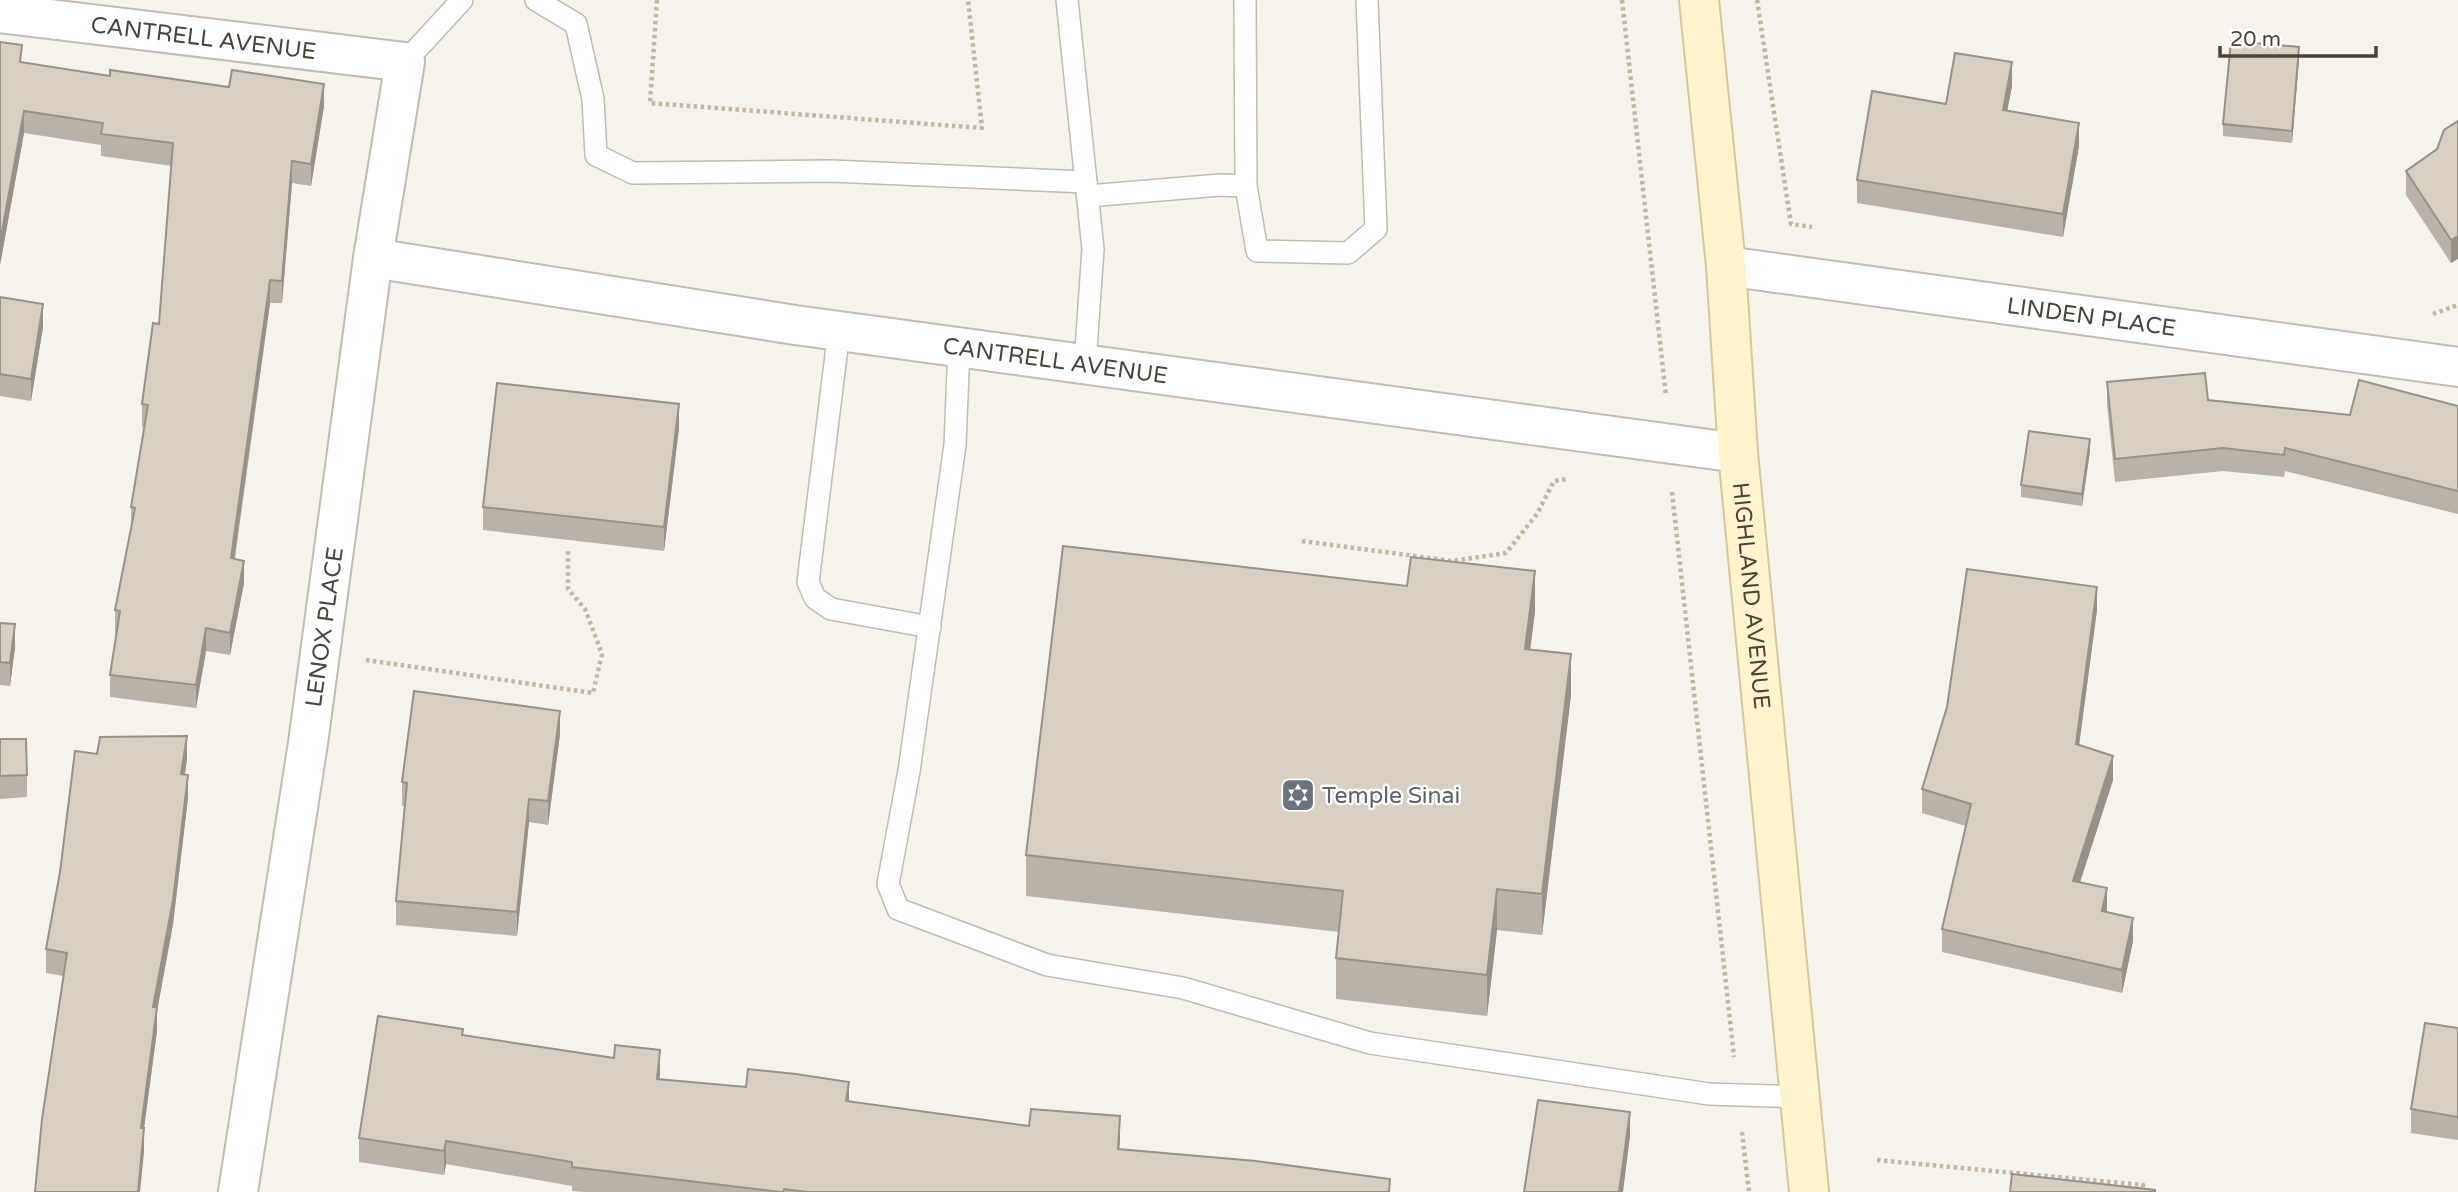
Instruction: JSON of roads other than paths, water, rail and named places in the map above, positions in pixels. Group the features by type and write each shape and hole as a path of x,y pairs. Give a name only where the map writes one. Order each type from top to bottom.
{"street":[{"name":"HIGHLAND AVENUE","path":"1699,0 1726,266 1738,453 1809,1192"},
{"name":"CANTRELL AVENUE","path":"0,13 405,62"},
{"name":"LENOX PLACE","path":"238,1192 308,743 373,258 405,62"},
{"name":"CANTRELL AVENUE","path":"373,258 839,331 1738,453"},
{"name":"LINDEN PLACE","path":"1726,266 2458,367"}],"lane":[{"path":"405,62 462,0"},
{"path":"536,0 576,24 593,99 596,155 633,173 831,171 1087,189 1246,186"},
{"path":"1067,0 1094,249 1084,364"},
{"path":"1245,0 1246,186 1256,251 1348,253 1376,229 1367,0"},
{"path":"839,331 808,582 815,598 831,609 930,628"},
{"path":"959,347 955,445 909,771 888,884 898,909 1047,965 1183,988 1370,1044 1738,1097 1800,1097"}],"place":[{"name":"Temple Sinai","path":"1298,795"}]}
